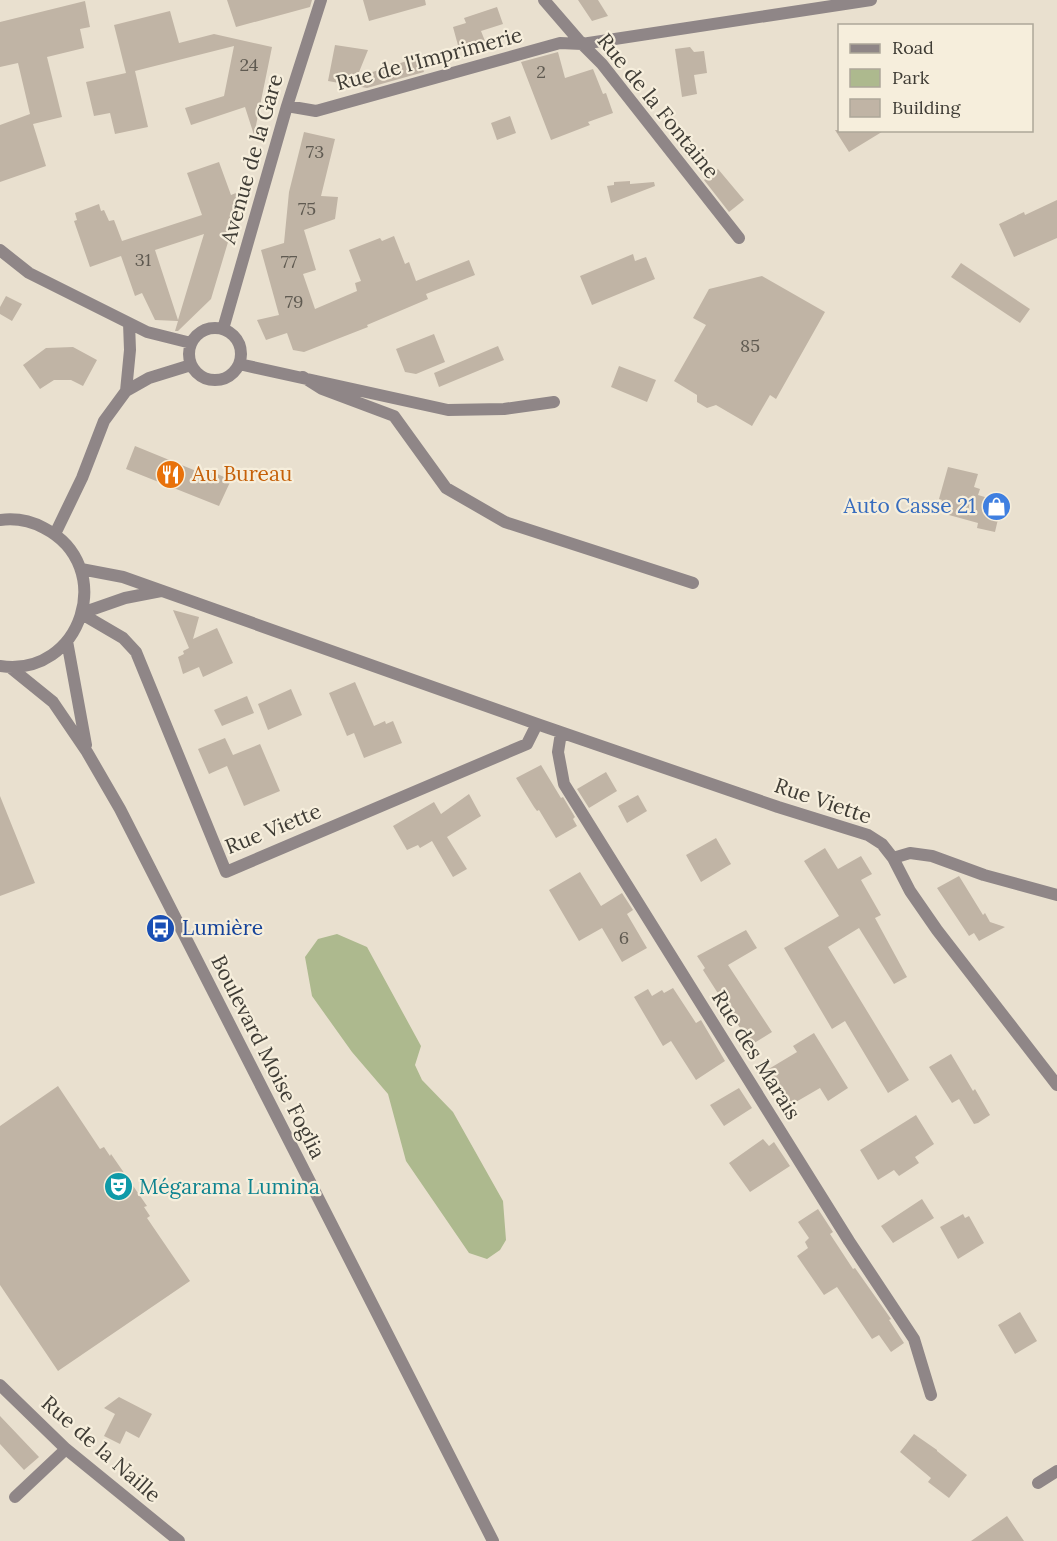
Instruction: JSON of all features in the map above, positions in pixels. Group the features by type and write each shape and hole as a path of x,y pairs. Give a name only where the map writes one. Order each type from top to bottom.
{"street":[{"name":"Avenue de la Gare","path":"223,329 287,106 321,0"},
{"name":"Rue de la Fontaine","path":"544,0 602,64 739,238"},
{"name":"Rue de l'Imprimerie","path":"287,106 316,111 560,43 582,44 871,0"},
{"path":"0,250 29,273 147,332 191,343"},
{"path":"126,391 130,350 129,323"},
{"path":"215,328 223,329 237,339 241,347 242,355 239,364 235,371 220,380 203,377 191,365 189,351 191,343 201,332 215,328"},
{"path":"239,364 448,410 504,410 554,402"},
{"path":"55,534 82,478 104,421 126,391 149,378 191,365"},
{"path":"303,377 322,390 394,416 446,488 506,522 693,583"},
{"path":"0,520 33,522 55,534 71,549 81,569 85,591 82,614 68,641 52,656 32,664 6,667"},
{"name":"Rue Viette","path":"81,569 123,578 162,591 561,733 777,807 868,835 882,844 893,858 910,891 938,930 1057,1085"},
{"path":"82,614 125,598 162,591"},
{"name":"Rue Viette","path":"82,614 123,638 136,652 226,872 527,744 537,724"},
{"name":"Boulevard Moise Foglia","path":"68,641 87,752"},
{"name":"Boulevard Moise Foglia","path":"6,667 53,702 87,752 120,809 494,1541"},
{"name":"Rue des Marais","path":"561,733 558,752 564,783 849,1241 914,1339 931,1395"},
{"path":"893,858 910,853 932,856 984,875 1057,895"},
{"name":"Rue de la Naille","path":"0,1385 66,1449 179,1541"},
{"path":"15,1497 66,1449"},
{"path":"1038,1483 1057,1471"}],"green space":[{"path":"337,934 367,947 421,1046 415,1065 422,1080 453,1112 503,1201 506,1240 500,1250 487,1259 469,1253 406,1161 388,1094 352,1052 312,996 305,957 318,939"}],"building":[{"path":"227,0 312,0 310,7 236,27"},
{"path":"363,0 425,0 426,5 369,21"},
{"path":"578,0 598,0 608,16 592,21"},
{"path":"85,1 90,27 80,29 84,48 47,57 62,117 33,124 46,166 0,182 0,125 30,114 18,63 0,67 0,22"},
{"path":"497,7 503,24 481,31 485,41 459,49 453,27 466,23 464,18"},
{"path":"170,11 179,43 214,34 272,47 254,135 245,107 191,125 185,108 224,96 234,46 135,71 148,127 115,134 110,113 94,116 86,82 126,73 114,25"},
{"path":"335,45 368,50 357,77 419,57 424,72 367,88 328,81"},
{"path":"690,47 694,52 704,51 707,73 694,75 697,94 682,97 675,49"},
{"path":"558,52 565,78 593,69 603,94 606,93 613,113 588,122 590,125 551,140 521,62"},
{"path":"510,116 516,133 497,140 491,123"},
{"path":"835,130 838,132 882,132 849,152"},
{"path":"304,132 335,139 321,196 338,197 335,219 304,230 316,270 303,274 315,309 357,291 355,283 361,281 349,250 380,238 382,241 394,236 405,264 409,262 416,281 469,260 475,275 426,294 428,299 367,325 368,327 304,352 293,350 287,333 266,340 257,320 279,315 261,250 284,243 289,192"},
{"path":"219,162 231,195 236,193 240,202 211,299 178,331 175,331 178,321 155,320 142,293 135,296 121,256 90,267 74,221 77,220 75,213 99,204 101,211 104,210 109,221 114,220 122,241 202,215 187,173","holes":["204,234 178,320 155,250"]},
{"path":"718,169 744,200 729,212 704,180"},
{"path":"630,181 630,184 654,182 655,186 611,203 607,186 614,185 614,182"},
{"path":"1057,200 1057,238 1014,257 999,224"},
{"path":"633,254 635,261 646,257 655,279 592,305 580,276"},
{"path":"961,263 1030,309 1020,323 951,277"},
{"path":"762,276 825,312 776,399 770,395 752,426 716,405 707,408 697,402 697,395 674,381 706,325 693,318 709,289"},
{"path":"6,296 22,304 12,321 0,314 0,307"},
{"path":"434,334 445,362 416,374 405,372 396,349"},
{"path":"498,346 504,360 439,387 434,373"},
{"path":"73,347 97,360 83,386 71,380 54,380 40,389 23,365 46,348"},
{"path":"619,366 656,380 647,402 611,387"},
{"path":"135,446 206,475 208,470 231,480 219,506 126,469"},
{"path":"948,467 978,474 974,487 980,489 978,495 1002,502 995,532 977,528 978,523 938,512 942,500 939,499"},
{"path":"173,610 199,617 193,639 217,628 233,663 203,677 199,667 183,674 178,657 189,648"},
{"path":"355,682 374,726 385,721 386,724 393,721 402,743 364,758 354,733 347,736 329,693"},
{"path":"291,689 302,715 268,730 258,704"},
{"path":"247,696 254,713 222,726 214,710"},
{"path":"225,738 233,755 260,744 280,791 244,806 227,766 209,774 198,749"},
{"path":"541,765 575,817 573,819 577,826 556,838 516,778"},
{"path":"606,772 617,791 589,808 577,789"},
{"path":"469,794 481,816 447,837 467,869 453,877 432,841 420,848 418,845 407,850 393,826 434,802 441,814"},
{"path":"638,795 647,811 627,823 618,806"},
{"path":"0,796 35,883 0,896"},
{"path":"716,838 731,864 701,882 686,855"},
{"path":"825,848 838,869 861,856 872,874 861,880 881,915 875,918 907,977 894,984 859,928 828,947 909,1080 888,1093 845,1021 832,1029 784,948 839,916 804,861"},
{"path":"580,872 601,906 622,893 633,910 627,914 647,948 622,962 602,928 579,941 549,890"},
{"path":"959,876 983,915 985,913 990,922 1005,927 979,941 974,933 969,936 937,888"},
{"path":"746,930 757,948 728,965 772,1032 751,1045 703,970 705,968 697,956"},
{"path":"673,988 696,1023 701,1020 725,1061 696,1080 671,1041 663,1046 634,997 648,989 652,996 662,990 664,993"},
{"path":"814,1033 848,1088 828,1101 820,1088 789,1106 767,1070 797,1052 793,1046"},
{"path":"951,1054 990,1115 978,1123 974,1124 959,1099 952,1103 929,1067"},
{"path":"58,1086 100,1149 104,1147 110,1156 111,1154 147,1206 144,1207 150,1216 147,1218 190,1281 58,1371 0,1285 0,1126"},
{"path":"739,1088 752,1108 724,1126 710,1105"},
{"path":"916,1115 934,1144 915,1157 919,1163 899,1176 894,1170 878,1180 860,1150"},
{"path":"763,1139 769,1146 774,1142 790,1166 750,1192 729,1163"},
{"path":"922,1199 934,1218 893,1243 881,1226"},
{"path":"818,1209 833,1232 830,1234 891,1319 889,1320 904,1343 891,1352 879,1335 872,1339 837,1287 824,1295 797,1256 808,1248 805,1242 809,1238 798,1222"},
{"path":"963,1214 965,1218 969,1216 984,1243 958,1259 940,1227"},
{"path":"1020,1312 1037,1341 1015,1354 998,1325"},
{"path":"119,1397 152,1414 139,1438 126,1431 120,1444 104,1436 115,1414 104,1408"},
{"path":"0,1416 39,1457 24,1470 0,1444"},
{"path":"914,1434 967,1475 949,1498 928,1482 931,1478 900,1452"},
{"path":"1007,1516 1024,1541 971,1541"}],"place":[{"name":"Au Bureau","path":"171,474"},
{"name":"Auto Casse 21","path":"997,506"},
{"name":"Lumière","path":"161,928"},
{"name":"Mégarama Lumina","path":"118,1187"}]}
